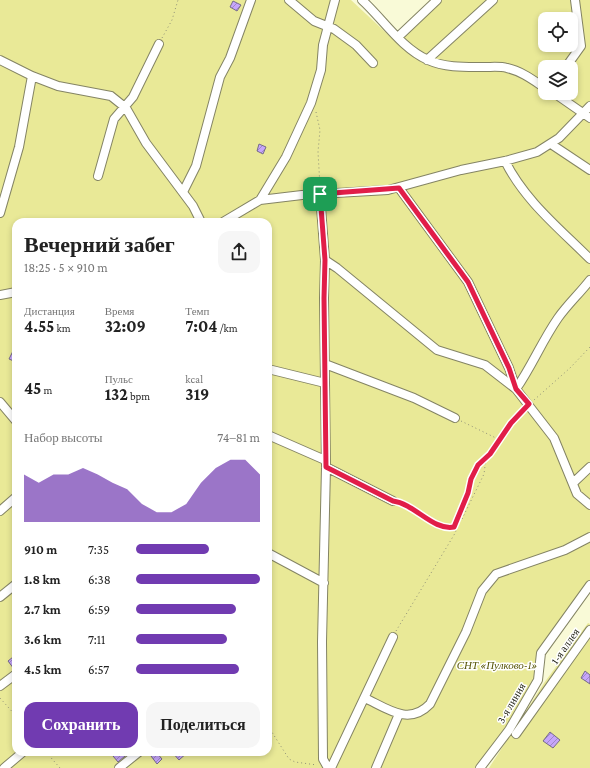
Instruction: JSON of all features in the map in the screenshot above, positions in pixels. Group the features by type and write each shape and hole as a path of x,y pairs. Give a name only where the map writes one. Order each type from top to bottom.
{"street":[{"path":"183,192 196,166 220,77 230,58 251,0"},
{"path":"289,0 314,21 334,29 356,45 373,64"},
{"path":"260,200 286,157 311,103 321,70 323,46 335,0"},
{"path":"362,0 413,51 427,60 446,65 465,67 505,67 519,72 538,84"},
{"path":"398,37 437,0"},
{"path":"427,60 494,0"},
{"path":"571,60 581,46 575,0"},
{"path":"98,176 114,119 133,97 159,44"},
{"path":"0,60 32,76 58,86 111,96 124,106 146,143 183,192 199,218"},
{"path":"0,213 19,147 32,76"},
{"path":"564,100 586,116"},
{"path":"230,218 260,200 399,188 461,170 505,161 537,152 551,144 586,116 590,106"},
{"path":"551,144 590,170"},
{"path":"505,161 513,176 538,208 590,259"},
{"path":"399,188 468,282 509,368 516,389"},
{"path":"320,194 325,260 324,383 326,464 322,642 323,759 327,768"},
{"path":"325,260 337,268 437,350 485,365 516,389 554,438 577,494 590,504"},
{"path":"516,389 528,372 538,348 559,318 590,280"},
{"path":"0,295 12,293"},
{"path":"324,364 414,398 455,418"},
{"path":"272,370 324,383"},
{"path":"0,402 3,412 12,418"},
{"path":"272,437 326,464 393,501"},
{"path":"573,483 590,467"},
{"path":"0,511 12,500"},
{"path":"365,698 399,714 418,715 430,704 466,632 482,591 496,574 565,550 590,537"},
{"path":"272,554 324,583"},
{"name":"3-я линия","path":"480,768 508,730 538,680 541,653 590,585"},
{"path":"0,597 12,587"},
{"name":"1-я аллея","path":"516,734 590,630"},
{"path":"331,768 365,698 392,637"},
{"path":"0,686 12,677"},
{"path":"376,768 399,714"},
{"path":"4,768 18,756"},
{"path":"119,768 134,756"}],"path":[{"path":"159,44 172,20 178,0"},
{"path":"311,103 319,123 320,135 318,152 320,194"},
{"path":"392,637 454,535 456,531 454,527 468,493 471,479 481,461 486,458 499,439 529,404 570,368 590,347"},
{"path":"455,418 499,439"},
{"path":"462,519 484,474 486,458"},
{"path":"393,501 402,503 426,517 436,525 454,527"},
{"path":"0,698 12,712"},
{"path":"272,732 289,759 295,762 327,768"},
{"path":"50,756 60,768"}],"green space":[{"name":"СНТ «Пулково-1»","path":"0,0 351,0 396,42 442,0 590,0 590,585 541,653 538,680 480,768 0,768"},
{"path":"588,623 590,624 590,768 489,768 544,683"}],"building":[{"path":"233,1 241,5 237,11 230,7"},
{"path":"259,144 266,147 263,154 257,151"},
{"path":"12,353 12,360 9,359"},
{"path":"12,658 12,666 8,661"},
{"path":"585,671 590,675 590,684 581,678"},
{"path":"550,732 560,740 553,748 543,741"},
{"path":"113,756 125,756 118,762"},
{"path":"151,756 159,756 162,759 157,764"},
{"path":"176,756 184,756 179,760"}],"route":[{"path":"399,188 468,282 509,368 516,389 529,404 511,423 490,454 478,465 471,479 470,490 463,502 454,527 450,528 436,525 426,517 402,503 393,501 326,467 325,260 320,194 399,188"}]}
